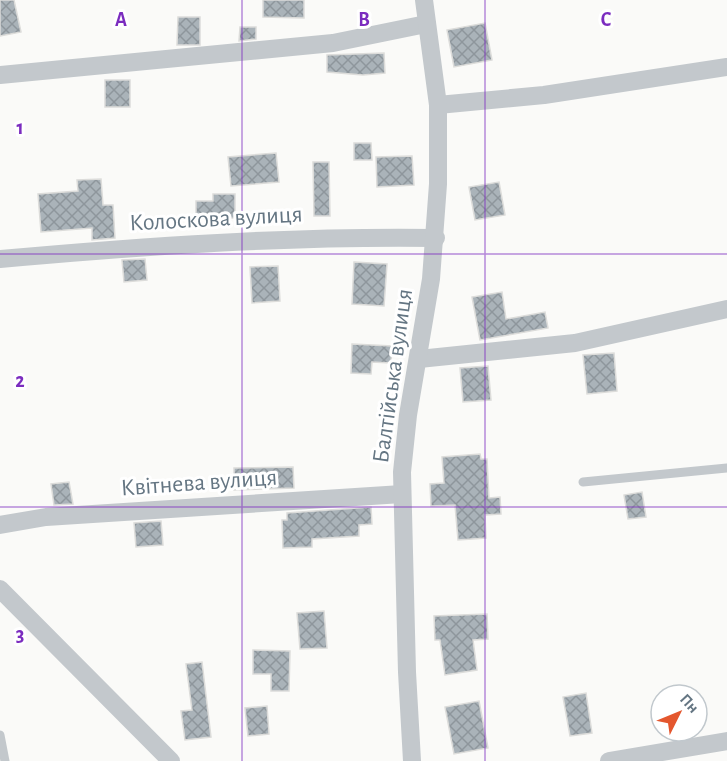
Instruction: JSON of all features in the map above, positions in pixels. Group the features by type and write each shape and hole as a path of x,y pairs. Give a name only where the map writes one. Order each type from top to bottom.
{"street":[{"name":"Балтійська вулиця","path":"412,761 402,494 408,415 419,359 436,238 438,105 424,0"},
{"path":"0,75 333,43 426,24"},
{"path":"438,105 544,95 727,67"},
{"name":"Колоскова вулиця","path":"0,259 131,247 325,237 436,238"},
{"path":"419,359 575,343 727,309"},
{"name":"Квітнева вулиця","path":"0,525 46,517 402,494"},
{"path":"0,589 171,761"},
{"path":"609,761 727,741"}],"lane":[{"path":"583,482 727,468"},
{"path":"0,735 5,761"}],"building":[{"path":"0,0 14,0 21,32 0,36"},
{"path":"263,0 304,0 304,18 263,17"},
{"path":"178,17 200,17 200,45 177,45"},
{"path":"485,23 492,60 454,67 447,30"},
{"path":"240,27 256,27 256,39 239,41"},
{"path":"384,53 385,73 363,75 327,72 327,55"},
{"path":"105,80 130,80 130,107 105,107"},
{"path":"354,143 371,143 372,160 354,160"},
{"path":"276,153 279,182 231,186 228,157"},
{"path":"412,156 414,185 377,187 376,157"},
{"path":"313,162 329,162 330,216 314,216"},
{"path":"101,179 103,205 113,205 115,238 92,240 92,228 41,232 38,194 78,191 77,180"},
{"path":"499,182 505,215 475,220 469,187"},
{"path":"213,194 235,194 235,218 196,219 196,201 213,201"},
{"path":"145,259 147,280 124,282 122,260"},
{"path":"354,262 387,264 384,306 352,304"},
{"path":"278,266 280,301 252,303 250,267"},
{"path":"502,292 506,319 545,312 548,328 480,340 472,297"},
{"path":"352,344 392,346 391,363 372,362 371,374 351,373"},
{"path":"614,353 617,391 587,394 583,355"},
{"path":"488,366 491,400 463,402 460,368"},
{"path":"480,454 481,459 487,459 489,498 500,497 501,514 485,515 486,538 458,540 455,505 431,506 430,484 444,483 442,457"},
{"path":"293,467 294,488 234,490 234,468"},
{"path":"69,482 73,504 54,505 51,484"},
{"path":"642,492 646,517 628,519 624,495"},
{"path":"371,507 372,524 359,525 359,536 312,539 312,547 283,548 282,520 287,520 287,513"},
{"path":"161,521 163,545 136,547 134,523"},
{"path":"324,611 327,648 300,649 297,613"},
{"path":"487,614 488,639 473,640 477,670 445,675 440,640 435,640 434,616"},
{"path":"253,650 290,651 289,691 271,691 271,674 253,674"},
{"path":"202,662 211,737 185,740 181,711 192,710 186,664"},
{"path":"586,693 592,733 570,736 563,697"},
{"path":"479,701 488,748 454,754 445,707"},
{"path":"267,706 269,734 248,736 245,708"}]}
